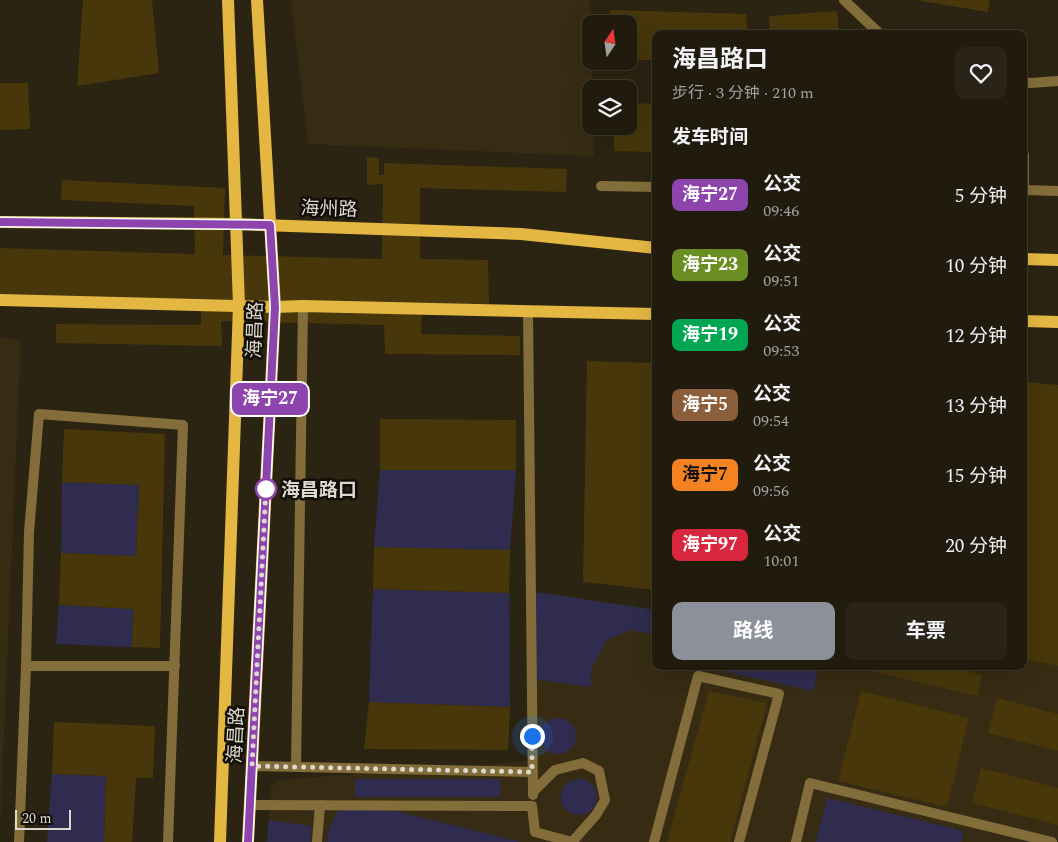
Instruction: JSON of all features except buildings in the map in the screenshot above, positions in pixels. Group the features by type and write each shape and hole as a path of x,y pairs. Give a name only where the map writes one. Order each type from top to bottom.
{"main road":[{"name":"海昌路","path":"220,842 239,305 228,0"},
{"name":"海昌路","path":"248,842 275,307 257,0"},
{"name":"海州路","path":"0,222 236,224 521,234 652,248"},
{"path":"1027,259 1058,260"},
{"path":"0,300 652,314"},
{"path":"1027,322 1058,322"}],"lane":[{"path":"844,0 876,30"},
{"path":"1027,82 1058,81"},
{"path":"602,186 652,187"},
{"path":"1027,191 1058,191"},
{"path":"296,767 303,306"},
{"path":"528,311 532,806 534,832 572,842 596,815 605,800 599,772 583,763 556,770 533,792"},
{"path":"19,842 29,532 38,414 183,425 168,842"},
{"path":"26,666 175,666"},
{"path":"654,842 698,676 779,694 739,842"},
{"path":"252,766 532,772"},
{"path":"796,842 810,784 1052,842"},
{"path":"250,805 532,806"},
{"path":"317,842 320,805"}],"shaded area":[{"path":"291,0 590,0 591,15 582,15 582,70 592,70 593,80 582,80 582,135 593,135 594,156 308,144"},
{"path":"0,338 21,339 0,827"},
{"path":"380,470 516,470 510,550 374,547"},
{"path":"62,482 139,485 136,556 61,553"},
{"path":"373,589 509,593 510,707 369,702"},
{"path":"536,592 652,609 652,670 1027,670 1027,660 1058,666 1058,842 267,842 271,788 277,780 532,761"},
{"path":"536,592 652,609 652,634 631,630 606,640 591,670 591,687 534,679"},
{"path":"59,605 133,609 132,647 56,644"},
{"path":"719,670 818,670 813,691"},
{"path":"558,718 565,719 571,723 575,729 575,743 571,749 565,753 558,754 551,753 545,749 541,743 540,736 541,729 545,723 551,719"},
{"path":"52,774 106,776 104,842 47,842"},
{"path":"355,779 500,779 500,797 355,797"},
{"path":"579,779 586,780 592,784 596,790 596,804 592,810 586,814 579,815 572,814 566,810 562,804 561,797 562,790 566,784 572,780"},
{"path":"827,798 964,831 961,842 816,842"},
{"path":"339,809 395,811 521,842 327,842 329,828"},
{"path":"269,820 311,826 310,842 267,842"}],"bus line":[{"name":"海宁27","path":"0,222 270,225 275,307 248,842"}],"place":[{"name":"海昌路口","path":"266,489"}],"route":[{"path":"266,489 266,487 252,766 532,772 532,736"}]}
